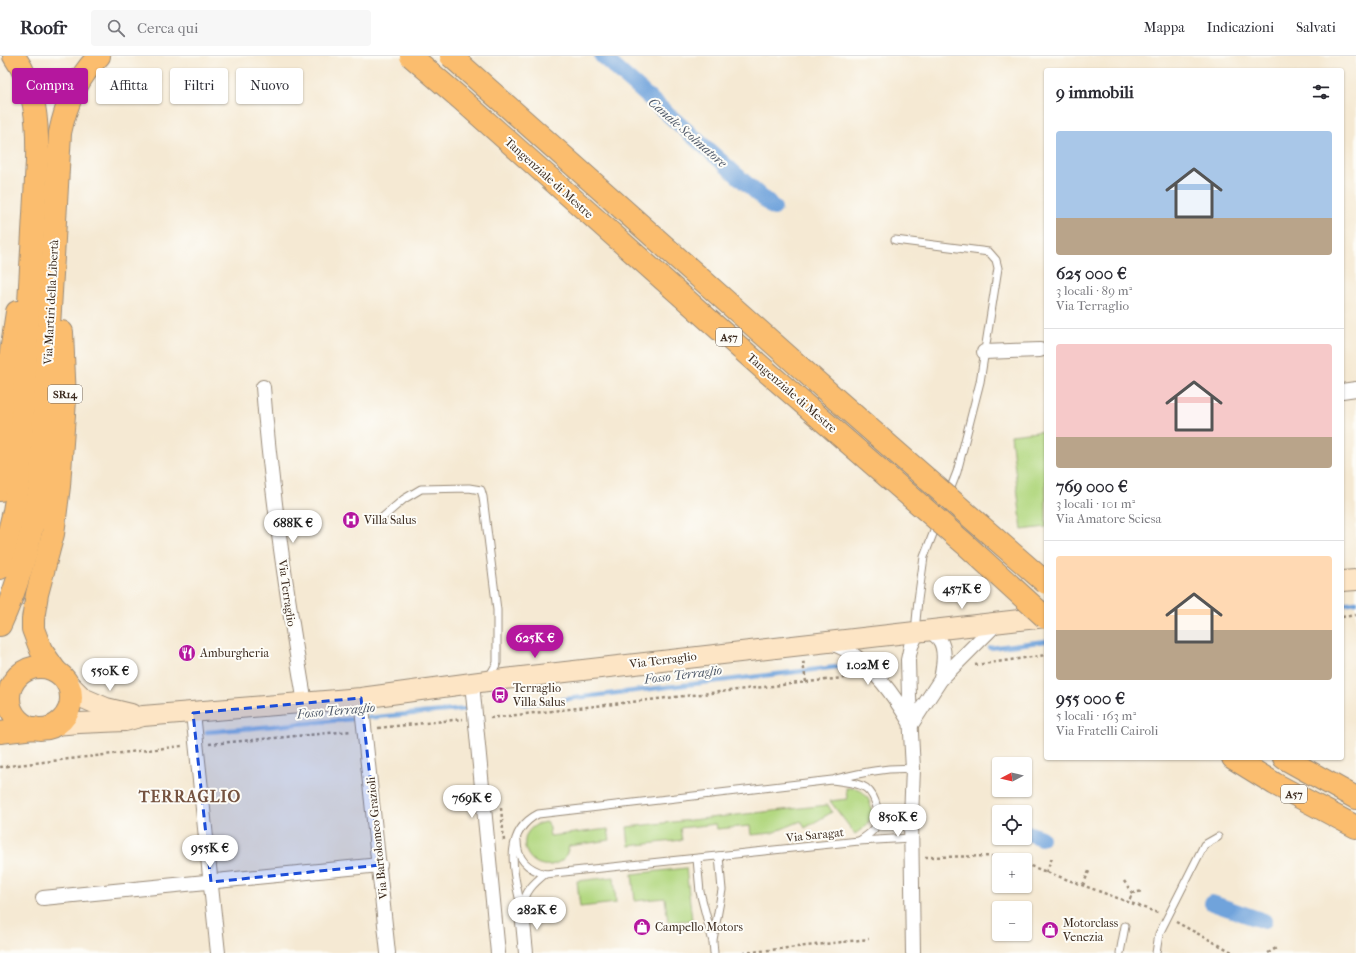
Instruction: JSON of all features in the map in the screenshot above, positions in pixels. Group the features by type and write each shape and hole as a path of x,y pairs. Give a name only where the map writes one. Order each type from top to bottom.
{"main road":[{"name":"Via Martiri della Libertà","path":"0,568 14,511 19,481 13,338 33,240 38,134 31,88 25,73 14,56"},
{"name":"Via Martiri della Libertà","path":"0,625 14,592 25,559 34,524 40,486 60,133 64,114 71,95 81,78 98,56"},
{"name":"Tangenziale di Mestre","path":"411,56 766,371 965,544 1044,616"},
{"name":"Tangenziale di Mestre","path":"451,56 838,401 1044,581"},
{"name":"SR14","path":"56,210 65,266 62,343 65,400 60,480 53,534 37,594 33,619 34,629 40,650 62,676"},
{"path":"0,490 4,457 6,386 13,338"},
{"path":"1344,581 1356,580"},
{"name":"Via Terraglio","path":"62,676 82,698 106,708 194,725 305,703 362,702 479,682 828,641 1044,618"},
{"path":"44,666 62,676 71,692 70,707 63,720 44,727 23,723 18,719 12,709 6,690 22,672 33,667 44,666"},
{"name":"Via Terraglio","path":"0,732 79,723 125,721 143,716"},
{"name":"A57","path":"1236,760 1275,784 1356,827"},
{"name":"A57","path":"1288,760 1356,798"}],"street":[{"path":"984,352 1040,350"},
{"name":"Via Terraglio","path":"263,387 272,483 288,604 305,703"},
{"path":"1344,391 1356,389"},
{"path":"911,725 941,679 998,622"},
{"path":"912,953 912,769 908,660 911,646 924,631 939,639 943,651 944,663 941,679"},
{"path":"828,641 847,651 858,659 884,682 896,698 911,725"},
{"path":"479,682 475,718 498,953"},
{"name":"Via Bartolomeo Grazioli","path":"362,702 388,953"},
{"path":"194,725 218,953"},
{"path":"43,898 380,865"},
{"path":"522,912 526,953"}],"lane":[{"path":"895,240 989,252 996,260 998,268 980,382 957,472 924,557 916,621 924,631"},
{"path":"383,517 404,499 421,489 469,488 481,490 497,610 497,663 479,682"},
{"path":"832,780 862,772 902,768 912,769"},
{"name":"Via Saragat","path":"517,836 529,819 538,814 832,780 858,784 866,789 872,796 876,806 877,821 874,828 859,841 545,874"},
{"path":"517,836 518,854 525,864 531,869 545,874 528,889 522,912"},
{"path":"517,836 513,848 512,858 522,912"},
{"path":"1156,953 1159,934 1204,845 1218,837"},
{"path":"859,841 911,838"},
{"path":"713,942 722,890 719,856"},
{"path":"697,858 700,892 713,942 714,953"},
{"path":"1120,953 1125,926"}],"path":[{"path":"1344,617 1356,615"},
{"path":"968,666 1044,655"},
{"path":"803,664 806,682"},
{"path":"211,744 364,728 475,718 483,719 862,677"},
{"path":"0,767 180,746"},
{"path":"911,857 992,856"},
{"path":"1046,872 1052,858"},
{"path":"1032,867 1161,914"},
{"path":"1083,885 1090,869"},
{"path":"1124,881 1132,893"},
{"path":"1132,893 1143,890"},
{"path":"1129,902 1132,893"},
{"path":"1173,921 1234,953"},
{"path":"743,953 869,939"},
{"path":"1268,953 1278,947"}],"highlighted area":[{"path":"361,698 380,865 211,882 193,713"}],"green space":[{"path":"1044,431 1044,527 1022,530 1011,435"},
{"path":"846,788 855,788 859,790 866,796 871,805 871,815 868,824 855,834 830,801 847,799"},
{"path":"828,805 832,812 805,828 801,821 772,833 751,835 750,826 717,829 716,824 680,828 682,840 629,846 627,827"},
{"path":"548,822 550,836 608,829 610,840 569,846 566,856 561,861 551,865 543,865 535,862 530,857 526,851 525,844 529,830 537,824"},
{"path":"686,868 692,920 668,922 665,898 635,901 632,874"},
{"path":"614,877 616,903 580,907 577,881"}],"waterway":[{"name":"Canale Scolmatore","path":"602,56 774,208"},
{"name":"Fosso Terraglio","path":"1344,604 1356,602"},
{"name":"Fosso Terraglio","path":"990,648 1044,641"},
{"name":"Fosso Terraglio","path":"524,704 845,666"},
{"name":"Fosso Terraglio","path":"207,732 467,709"},
{"name":"Canale Scolmatore","path":"1032,835 1041,838"},
{"name":"Canale Scolmatore","path":"1212,903 1264,921"}],"place":[{"name":"Villa Salus","path":"351,520"},
{"name":"Amburgheria","path":"187,653"},
{"name":"Terraglio Villa Salus","path":"500,695"},
{"name":"Campello Motors","path":"642,927"},
{"name":"Motorclass Venezia","path":"1050,930"}],"district":[{"name":"TERRAGLIO","path":"190,796"}]}
